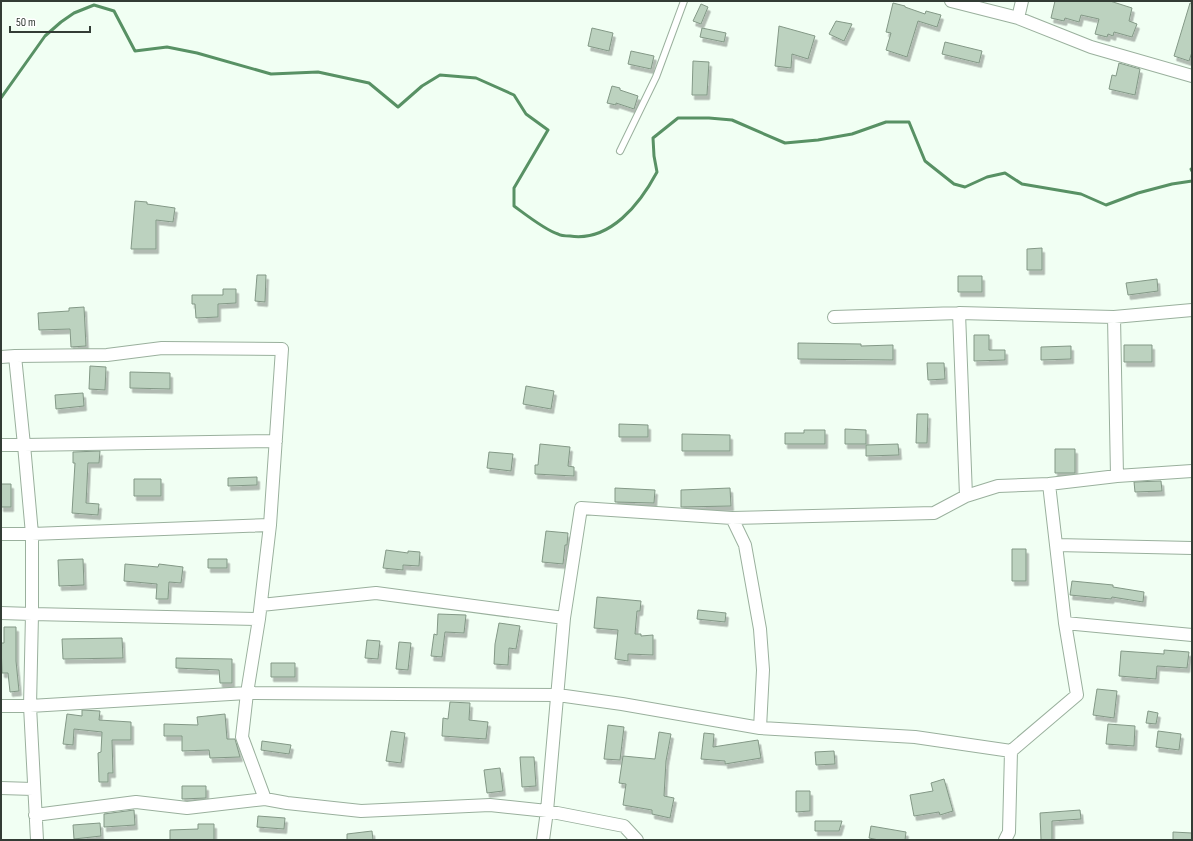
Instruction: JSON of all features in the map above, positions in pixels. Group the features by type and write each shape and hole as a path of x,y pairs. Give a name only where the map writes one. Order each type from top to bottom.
{"street":[{"path":"951,1 1018,18 1091,47 1192,76"},
{"path":"1018,18 1022,1"},
{"path":"834,317 959,313 1114,317 1192,310"},
{"path":"959,313 966,496"},
{"path":"1114,317 1117,476"},
{"path":"1,357 107,355 162,348 282,348 270,525 261,605 247,693 242,737 265,799"},
{"path":"15,356 32,534 30,706 33,788 37,840"},
{"path":"1,445 276,441"},
{"path":"543,840 558,695 564,618 581,508 732,518 934,513 966,496 998,486 1049,484 1117,476 1192,471"},
{"path":"1005,840 1009,832 1011,751 1077,695 1066,623 1049,484"},
{"path":"732,518 745,545 760,630 763,670 760,728"},
{"path":"1,534 270,525"},
{"path":"1056,545 1192,548"},
{"path":"261,605 376,593 564,618"},
{"path":"1,613 259,618"},
{"path":"1066,623 1192,635"},
{"path":"1,706 30,706 247,693 558,695 622,704 760,728 915,737 1011,751"},
{"path":"1,788 33,788"},
{"path":"35,815 136,802 187,808 265,799 287,803 361,811 490,805 547,811 624,826 637,840"}],"lane":[{"path":"620,151 656,77 684,1"}],"building":[{"path":"1055,1 1110,1 1132,8 1129,21 1137,24 1132,37 1114,32 1113,36 1108,34 1107,37 1095,34 1099,19 1081,15 1079,22 1065,18 1064,21 1051,18"},
{"path":"893,3 925,14 926,11 941,15 937,27 918,21 907,57 886,50 891,33 886,32"},
{"path":"1190,3 1192,3 1192,52 1189,61 1174,56"},
{"path":"701,4 708,7 701,24 693,21"},
{"path":"836,21 852,24 844,41 829,34"},
{"path":"779,26 815,36 808,59 792,54 791,68 775,66"},
{"path":"592,28 613,33 609,51 588,46"},
{"path":"702,28 726,33 724,42 700,37"},
{"path":"945,42 982,51 979,63 942,54"},
{"path":"631,51 654,56 651,69 628,64"},
{"path":"693,61 709,62 707,95 692,95"},
{"path":"1119,63 1140,69 1135,95 1109,89 1112,75 1116,76"},
{"path":"612,86 638,96 634,109 616,103 616,105 607,103"},
{"path":"135,201 175,208 173,222 156,220 156,249 131,249"},
{"path":"1042,248 1042,270 1027,270 1027,249"},
{"path":"257,275 266,275 265,302 255,301"},
{"path":"958,276 982,276 982,292 958,292"},
{"path":"1157,279 1158,291 1128,295 1126,283"},
{"path":"223,289 236,289 236,303 218,304 218,317 196,318 195,304 192,304 192,295 223,295"},
{"path":"84,307 86,346 71,347 70,329 39,330 38,313 69,311 69,308"},
{"path":"974,335 989,335 989,350 1005,350 1005,360 974,361"},
{"path":"798,343 861,344 861,346 893,345 893,360 798,359"},
{"path":"1124,345 1152,345 1152,362 1124,362"},
{"path":"1071,346 1071,359 1041,360 1041,347"},
{"path":"927,363 944,363 945,379 928,380"},
{"path":"90,366 106,367 105,390 89,389"},
{"path":"130,372 170,373 170,389 130,388"},
{"path":"526,386 554,391 551,409 523,404"},
{"path":"83,393 84,406 56,409 55,395"},
{"path":"917,414 928,414 927,443 916,443"},
{"path":"619,424 648,425 648,437 619,437"},
{"path":"845,429 866,430 866,444 845,444"},
{"path":"804,430 825,430 825,444 785,444 785,433 804,433"},
{"path":"682,434 730,435 730,451 682,451"},
{"path":"540,444 570,447 568,466 574,467 574,476 535,474 535,465 538,465"},
{"path":"898,444 899,455 866,456 866,445"},
{"path":"1055,449 1075,449 1075,473 1055,473"},
{"path":"100,451 99,463 88,463 86,503 99,504 98,515 72,513 75,463 73,463 73,452"},
{"path":"489,452 513,454 511,471 487,468"},
{"path":"257,477 257,485 228,486 228,478"},
{"path":"134,479 161,479 161,496 134,496"},
{"path":"1161,481 1162,491 1135,492 1134,482"},
{"path":"1,484 11,484 11,507 1,507"},
{"path":"615,488 655,490 654,503 615,502"},
{"path":"730,488 731,506 681,507 681,490"},
{"path":"546,531 568,533 563,564 542,562"},
{"path":"1012,549 1026,549 1026,581 1012,581"},
{"path":"386,550 408,553 408,551 420,552 419,566 403,565 403,570 383,568"},
{"path":"83,559 84,585 59,586 58,560"},
{"path":"208,559 227,559 227,568 208,568"},
{"path":"125,564 158,567 159,564 183,567 181,583 169,582 168,599 156,599 157,584 124,581"},
{"path":"1072,581 1113,585 1113,587 1144,592 1143,602 1112,597 1111,599 1070,595"},
{"path":"597,597 641,601 640,611 637,611 635,634 641,634 641,636 653,635 653,655 628,654 628,661 615,659 618,630 594,628"},
{"path":"698,610 726,613 725,622 697,619"},
{"path":"438,614 466,615 464,633 445,632 442,657 431,656 434,634 437,635"},
{"path":"499,623 520,626 516,649 509,648 508,665 494,664 495,644"},
{"path":"4,627 16,627 16,661 19,691 10,692 8,673 2,673 1,643 4,643"},
{"path":"122,638 123,658 63,659 62,639"},
{"path":"367,640 380,641 378,659 365,658"},
{"path":"399,642 411,643 408,670 396,669"},
{"path":"1164,650 1189,652 1187,668 1157,666 1156,679 1119,676 1121,651 1164,654"},
{"path":"176,658 232,659 232,683 220,683 219,670 176,668"},
{"path":"271,663 295,663 295,677 271,677"},
{"path":"1097,689 1117,691 1114,718 1093,715"},
{"path":"450,702 470,703 469,720 488,722 486,739 442,736 443,718 448,719"},
{"path":"82,710 100,711 99,720 131,722 131,740 112,740 113,773 108,773 108,782 99,782 98,753 101,752 102,732 74,729 73,745 63,744 67,714 82,716"},
{"path":"1148,711 1158,713 1156,724 1146,723"},
{"path":"225,714 227,739 235,739 240,757 210,758 209,750 182,751 182,736 164,736 164,724 198,725 197,717"},
{"path":"1108,724 1135,726 1134,746 1106,744"},
{"path":"608,725 624,727 620,760 604,759"},
{"path":"391,731 405,733 401,763 386,761"},
{"path":"1158,731 1181,734 1179,750 1156,747"},
{"path":"659,732 671,734 666,761 664,796 674,798 670,818 652,814 652,810 623,805 626,784 619,783 623,756 655,759"},
{"path":"704,733 714,734 713,747 758,740 761,758 725,764 725,761 701,759"},
{"path":"262,741 291,745 289,754 261,750"},
{"path":"834,751 835,764 816,765 815,752"},
{"path":"520,757 534,757 536,786 522,787"},
{"path":"500,768 503,791 487,793 484,770"},
{"path":"944,779 953,811 940,815 939,812 914,816 910,795 933,791 931,783"},
{"path":"182,786 206,786 206,798 182,799"},
{"path":"796,791 810,791 810,811 796,812"},
{"path":"134,810 135,825 104,827 104,814"},
{"path":"1080,810 1081,819 1052,821 1052,840 1041,840 1040,813"},
{"path":"258,816 285,818 284,829 257,827"},
{"path":"815,821 842,821 839,831 815,831"},
{"path":"100,823 101,836 74,839 73,825"},
{"path":"198,824 214,824 214,840 170,840 170,830 198,829"},
{"path":"871,826 906,832 905,840 879,840 869,838"},
{"path":"372,831 373,840 347,840 347,834"},
{"path":"1173,832 1192,833 1192,840 1173,840"}],"waterway":[{"path":"1,98 45,36 74,13 94,5 114,11 135,51 167,47 197,53 271,74 318,72 369,83 398,107 422,86 440,75 476,78 514,95 526,114 548,130 514,188 514,206 541,225 562,236 585,236 598,233 611,227 633,208 657,172 653,138 678,118 732,120 785,143 818,140 852,134 886,122 909,122 925,161 954,184 965,187 987,177 1005,173 1022,184 1081,194 1106,205 1138,193 1172,184 1192,181"}]}
